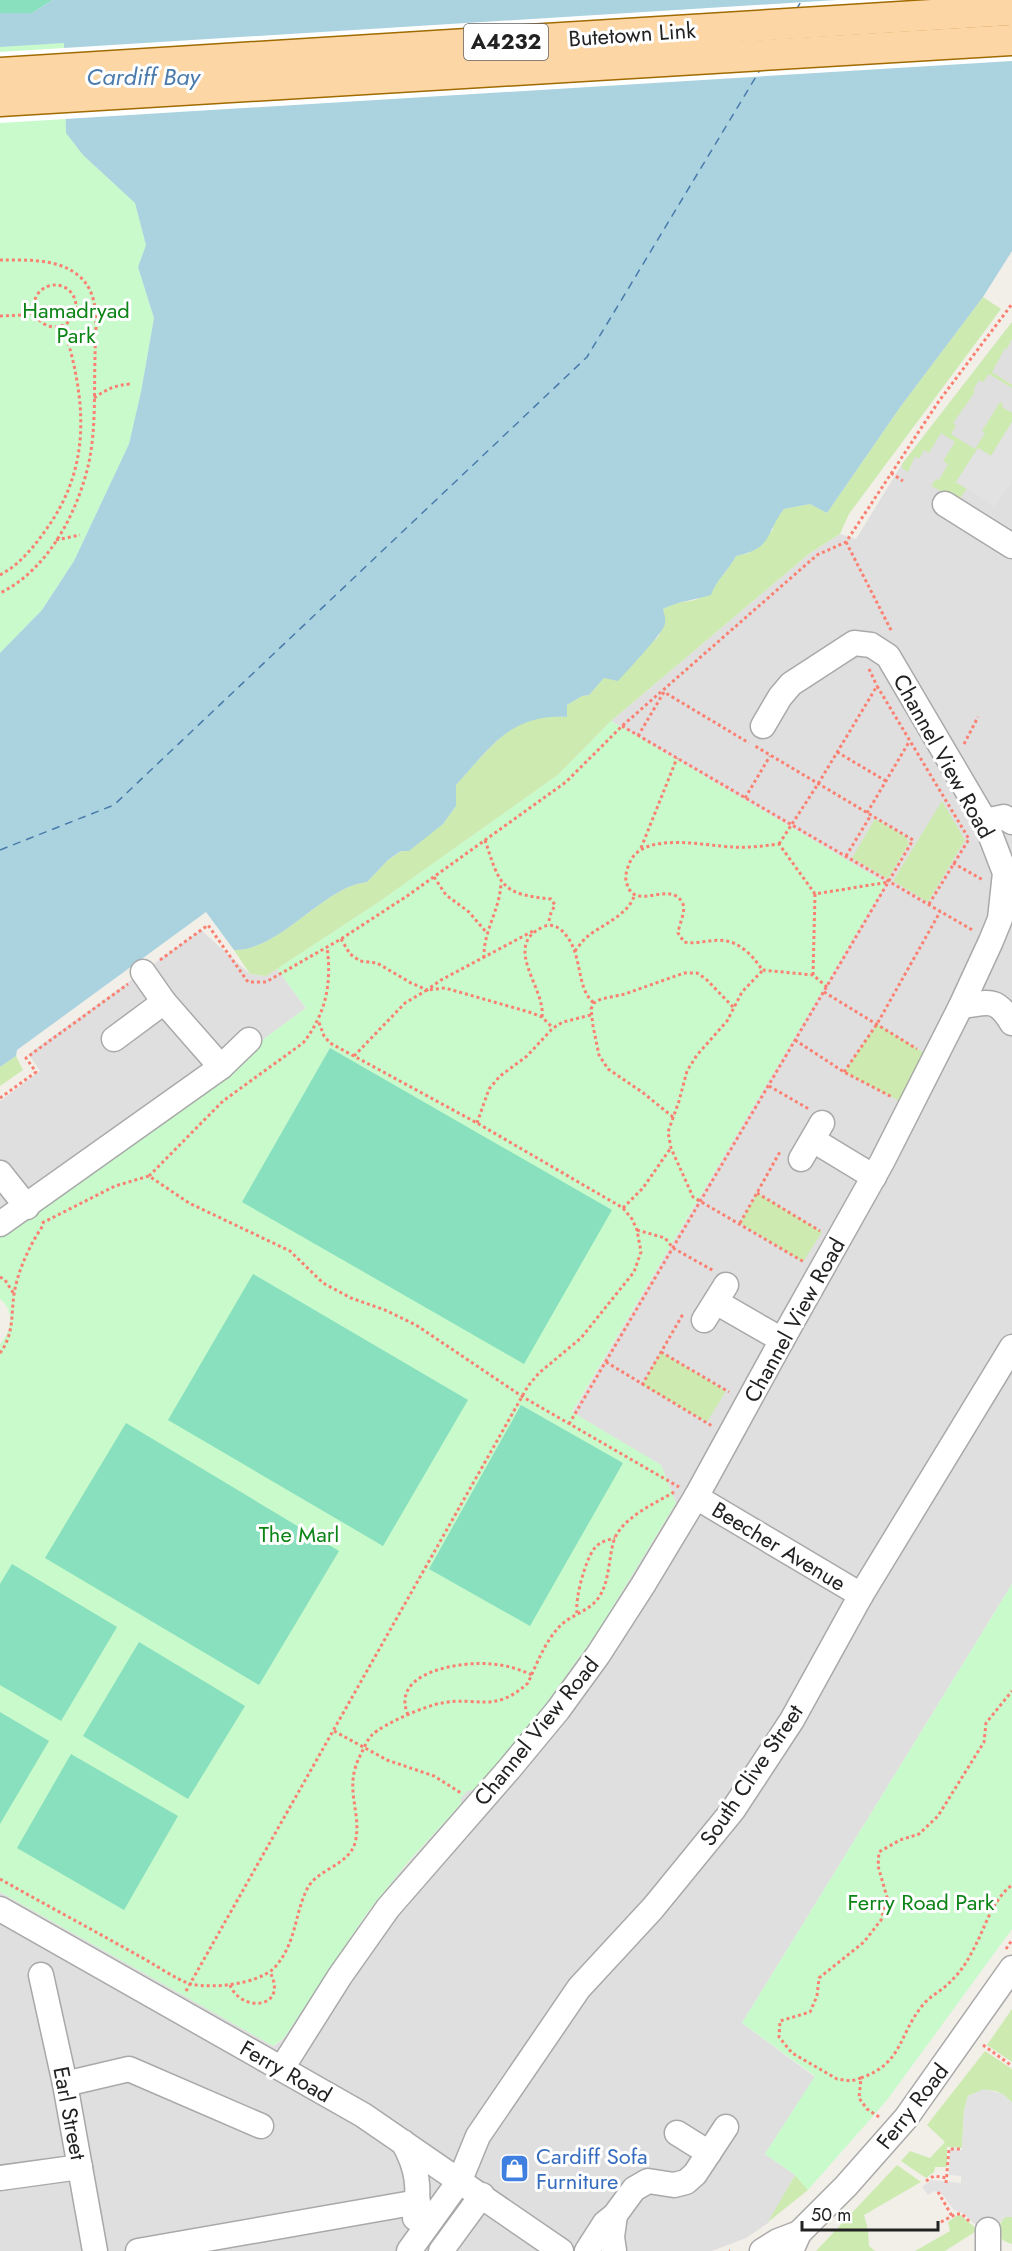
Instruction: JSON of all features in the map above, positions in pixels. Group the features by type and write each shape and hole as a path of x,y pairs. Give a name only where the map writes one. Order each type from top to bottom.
{"main road":[{"name":"Butetown Link","path":"0,73 1012,10"},
{"name":"Butetown Link","path":"0,101 1012,40"}],"street":[{"path":"945,504 1012,546"},
{"name":"Channel View Road","path":"282,2068 339,1976 388,1908 535,1738 592,1663 637,1594 696,1497 874,1177 961,1006 1000,919 1007,877 985,821 888,656 871,645 854,643 791,684 780,697 763,726"},
{"path":"985,821 1004,817 1012,822"},
{"path":"145,971 164,1002 221,1067"},
{"path":"114,1039 164,1002"},
{"path":"961,1006 991,1003 1000,1006 1012,1023"},
{"path":"0,1224 36,1218 221,1067 249,1040"},
{"path":"805,1131 874,1177"},
{"path":"0,1173 36,1218"},
{"path":"708,1294 782,1340"},
{"name":"South Clive Street","path":"411,2249 460,2180 478,2136 579,1988 653,1908 733,1810 792,1720 861,1595 1012,1347"},
{"name":"Beecher Avenue","path":"696,1497 861,1595"},
{"name":"Ferry Road","path":"0,1908 363,2115 561,2251"},
{"name":"Ferry Road","path":"762,2251 778,2241 795,2242 846,2186 906,2118 1012,1968"},
{"name":"Earl Street","path":"41,1975 65,2084 94,2251"},
{"path":"65,2084 129,2069 261,2126"},
{"path":"587,2251 605,2223 615,2215 634,2189 640,2184 654,2181 674,2185 686,2182 695,2174 726,2127"},
{"path":"677,2133 709,2153"},
{"path":"403,2142 418,2176 418,2202 412,2230 411,2249"},
{"path":"0,2178 80,2167"},
{"path":"441,2251 482,2195"},
{"path":"138,2251 418,2202"},
{"path":"614,2251 612,2237 615,2215"},
{"path":"84,2251 94,2251"}],"path":[{"path":"0,260 59,265 80,276 94,298 96,316 94,398 89,461 79,495 45,557 27,576 0,593"},
{"path":"52,285 60,286 68,291 74,300 76,309 72,319 55,327 40,320 35,312 34,303 37,294 43,288 52,285"},
{"path":"0,1098 36,1072 26,1058 208,925 248,982 266,982 341,939 434,877 577,774 622,726 817,555 846,542 939,402 1012,304"},
{"path":"0,316 35,312"},
{"path":"0,575 19,562 51,523 70,488 75,469 81,442 79,385 63,325"},
{"path":"94,398 107,388 118,384 131,384"},
{"path":"891,473 903,480"},
{"path":"56,540 80,535"},
{"path":"846,542 898,643 888,656"},
{"path":"641,848 664,843 735,848 779,844 877,686 969,839 929,904"},
{"path":"569,1424 913,840 664,692 638,736"},
{"path":"953,764 978,717"},
{"path":"622,726 991,940"},
{"path":"846,856 909,742"},
{"path":"837,752 886,781"},
{"path":"745,798 771,755"},
{"path":"677,758 641,848 633,855 626,874 627,887 634,896 672,895 680,899 683,907 678,933 684,942 692,944 727,940 742,948 756,960 762,970"},
{"path":"484,958 483,944 499,903 501,883 485,840"},
{"path":"779,844 816,894 813,975"},
{"path":"953,863 1007,877"},
{"path":"434,877 446,895 469,912 486,932"},
{"path":"816,894 889,882"},
{"path":"501,883 511,891 524,896 551,899 555,905 548,924"},
{"path":"575,951 586,937 626,909 633,902 634,896"},
{"path":"844,1072 877,1024 941,912"},
{"path":"354,1056 405,1003 441,980 548,924 557,926 571,940 586,992 594,1003"},
{"path":"533,931 525,946 526,958 530,976 543,1007 542,1017"},
{"path":"341,939 350,954 360,961 377,963 427,990 445,988 542,1017 553,1028"},
{"path":"0,1353 9,1338 13,1321 14,1294 36,1218 115,1186 149,1176 223,1101 303,1043 323,1009 328,985 327,947"},
{"path":"762,970 813,975 827,987"},
{"path":"762,970 742,992 727,1022 697,1055 687,1071 668,1132 671,1148 693,1197 821,1273"},
{"path":"673,1117 608,1069 599,1055 591,1016 594,1003 601,999 626,994 684,972 697,973 706,979 735,1008"},
{"path":"824,993 934,1059"},
{"path":"477,1123 489,1089 500,1076 527,1056 553,1028 563,1022 591,1016"},
{"path":"176,2008 523,1397 539,1373 580,1338 634,1272 641,1252 637,1230 623,1208 477,1123 330,1043 324,1036 318,1020"},
{"path":"795,1040 844,1072 909,1106"},
{"path":"740,1223 757,1193 805,1131 769,1086"},
{"path":"623,1208 643,1188 671,1148"},
{"path":"0,1879 190,1984 230,1985 246,1982 270,1972 291,1943 304,1895 310,1884 348,1855 354,1845 356,1833 352,1778 355,1765 372,1735 424,1708 444,1702 489,1703 501,1700 522,1689 528,1683 559,1626 596,1601 603,1590 615,1538 627,1523 643,1510 681,1488 523,1397 416,1325 385,1310 351,1298 323,1282 290,1251 189,1203 149,1176"},
{"path":"757,1193 838,1241"},
{"path":"637,1230 665,1238 708,1294 661,1352 642,1385"},
{"path":"0,1277 5,1280 14,1294"},
{"path":"661,1352 747,1403"},
{"path":"606,1362 729,1435"},
{"path":"577,1614 578,1594 589,1557 600,1543 615,1538"},
{"path":"408,1715 404,1706 406,1694 416,1681 437,1670 460,1664 491,1664 519,1669 531,1675"},
{"path":"1012,1691 986,1724 984,1742 938,1816 920,1834 900,1840 879,1852 878,1866 887,1897 881,1920 864,1942 819,1978 817,1996 810,2012 780,2021 779,2037 792,2053 837,2079 851,2081 875,2073 889,2063 920,2008 962,1970 986,1920 1012,1883"},
{"path":"334,1731 387,1760 434,1776 455,1788 475,1807"},
{"path":"230,1985 232,1990 246,2001 252,2004 261,2003 271,1998 276,1992 275,1982 270,1972"},
{"path":"983,2045 1012,2066"},
{"path":"861,2078 859,2098 867,2109 881,2118"},
{"path":"926,2181 934,2176 947,2180 949,2149 962,2149"},
{"path":"938,2192 952,2217"},
{"path":"941,2222 962,2214 984,2236"}],"shaded area":[{"path":"1012,322 1012,1584 742,2023 815,2077 765,2154 795,2175 768,2223 746,2238 712,2251 0,2251 0,1892 274,2046 284,2038 339,1954 391,1882 461,1804 460,1798 467,1790 475,1790 538,1715 598,1631 676,1503 661,1465 572,1413 885,883 611,721 810,553 840,534 856,539 902,464"},
{"path":"1012,422 1012,481 995,507 956,482 978,448 991,456"},
{"path":"201,930 250,974 266,976 277,969 306,1008 0,1231 0,1101 40,1071 30,1056 31,1052"},
{"path":"984,2089 1003,2094 1012,2103 1012,2217 1005,2217 998,2225 980,2229 963,2213 954,2210 942,2194 934,2191 928,2195 922,2187 931,2180 961,2183 961,2176 949,2175 950,2149 962,2150 964,2111 968,2096"}],"green space":[{"path":"0,0 53,0 32,13 0,13"},
{"name":"Hamadryad Park","path":"64,42 66,133 83,155 135,203 146,245 138,267 154,318 129,444 74,561 42,610 0,653 0,47"},
{"path":"983,297 1001,309 849,514 840,534 810,553 611,721 558,775 379,902 277,969 266,976 250,974 234,950 251,948 268,940 335,894 351,886 367,882 388,860 443,824 456,806 456,785 496,742 521,723 544,717 567,717 567,705 582,696 589,695 604,678 639,658 658,637 665,624 663,609 676,603 695,600 706,593 724,574 736,556 749,553 773,530 773,523 784,509 810,504 827,513 901,406"},
{"path":"1012,322 1012,339 992,372 1012,385 1012,388 989,374 983,382 979,380 973,390 975,392 953,423 956,426 951,434 975,449 985,433 982,431 1000,402 1003,404 1002,407 1012,413 1012,422 991,456 978,448 956,482 967,489 960,498 955,498 931,486 936,479 939,480 948,464 943,461 955,442 941,433 929,453 924,450 919,459 915,456 908,472 902,468 902,464"},
{"name":"The Marl","path":"611,721 886,883 572,1412 661,1465 676,1503 598,1631 538,1715 474,1790 467,1791 461,1798 461,1804 408,1862 367,1913 284,2038 273,2046 0,1892 0,1344 7,1333 10,1315 0,1299 0,1231 306,1008 277,969 379,902 558,775"},
{"path":"942,801 965,840 928,902 893,881"},
{"path":"875,819 906,837 909,843 888,879 852,858"},
{"path":"877,1024 934,1059 909,1106 844,1072"},
{"path":"330,1048 612,1210 524,1364 242,1202"},
{"path":"16,1056 23,1070 0,1086 0,1067"},
{"path":"757,1193 822,1232 803,1262 740,1223"},
{"path":"253,1274 468,1400 383,1546 168,1420"},
{"path":"661,1352 726,1391 707,1422 642,1385"},
{"path":"521,1405 623,1463 530,1626 429,1569"},
{"path":"126,1423 339,1551 259,1685 45,1558"},
{"path":"12,1564 117,1627 61,1721 0,1685 0,1584"},
{"name":"Ferry Road Park","path":"1012,1584 1012,1929 887,2100 808,2190 795,2175 765,2154 815,2076 742,2023"},
{"path":"139,1642 245,1706 188,1799 83,1736"},
{"path":"0,1712 49,1741 0,1824"},
{"path":"71,1754 178,1816 124,1910 17,1848"},
{"path":"1012,2009 1012,2062 987,2045"},
{"path":"985,2051 1012,2069 1012,2103 1002,2094 992,2090 968,2096 964,2111 962,2148 947,2147 947,2167 935,2167 934,2172 926,2178 901,2161 910,2151 930,2158 945,2142 927,2125"},
{"path":"897,2165 921,2182 864,2215 869,2246 875,2251 816,2251"},
{"path":"795,2175 808,2190 768,2222"},
{"path":"959,2214 978,2230 945,2251 915,2251 950,2231 948,2222"},
{"path":"1005,2217 1012,2217 1012,2244 1002,2240 998,2234 999,2226"}],"water":[{"name":"Cardiff Bay","path":"53,0 1012,0 1012,251 983,297 901,406 827,513 810,504 784,509 763,544 748,553 736,556 711,595 663,609 665,624 663,628 618,681 604,678 589,695 582,696 567,705 567,717 548,717 531,721 503,736 456,785 456,806 443,824 409,851 401,851 388,860 367,882 351,886 335,894 285,930 251,948 234,950 206,912 17,1050 16,1056 0,1067 0,653 42,610 74,561 129,444 154,318 138,267 146,245 135,203 83,155 66,133 64,43 0,47 0,13 32,13"}],"pier":[{"path":"837,0 1012,0 1012,61 0,123 0,52"}],"ferry route":[{"path":"796,10 802,0"},
{"path":"0,850 114,805 587,357 760,70"}],"place":[{"name":"Cardiff Sofa Furniture","path":"515,2169"}]}
